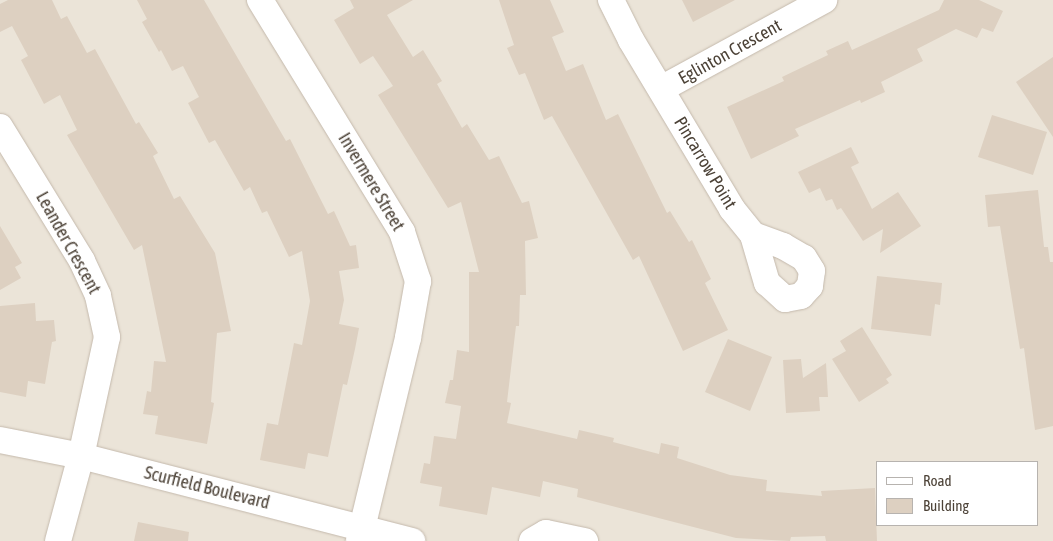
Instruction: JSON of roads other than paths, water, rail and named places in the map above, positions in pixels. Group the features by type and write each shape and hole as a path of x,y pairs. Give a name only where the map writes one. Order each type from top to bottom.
{"street":[{"name":"Invermere Street","path":"260,0 402,232 418,282 361,535"},
{"name":"Pincarrow Point","path":"611,0 732,209 753,235"},
{"name":"Eglinton Crescent","path":"661,89 824,0"},
{"name":"Leander Crescent","path":"0,126 82,261 98,296 107,338 81,456 58,541"},
{"name":"Scurfield Boulevard","path":"0,440 81,456 361,535 412,541"},
{"path":"532,541 546,532 585,541"}]}
